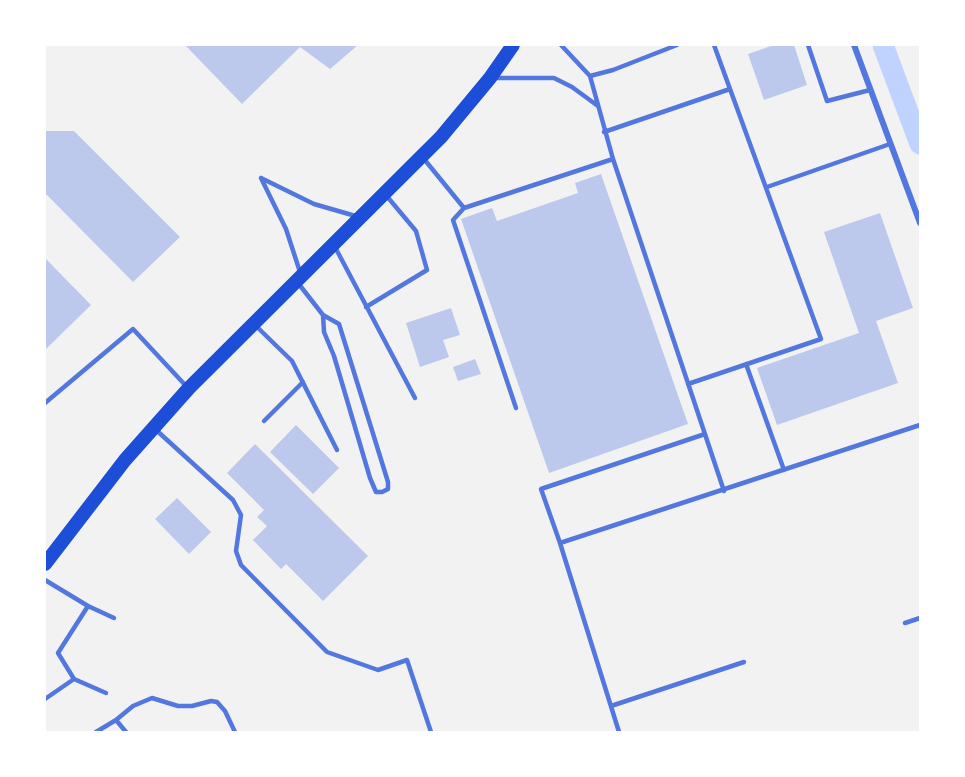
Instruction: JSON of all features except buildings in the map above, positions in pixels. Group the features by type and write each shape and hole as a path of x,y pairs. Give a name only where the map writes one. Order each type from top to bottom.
{"main road":[{"path":"45,564 125,460 189,388 441,137 490,78 513,45"}],"street":[{"path":"854,45 920,223"}],"lane":[{"path":"561,45 590,76 604,132 724,490"},
{"path":"590,76 613,70 677,45"},
{"path":"688,384 820,339 714,45"},
{"path":"808,45 827,101 870,90"},
{"path":"490,78 554,78 572,87 598,106"},
{"path":"604,132 730,89"},
{"path":"767,187 890,144"},
{"path":"422,157 464,208"},
{"path":"516,408 453,220 464,208 613,159"},
{"path":"323,315 324,332 334,356 370,477 376,492 382,492 388,489 388,482 339,324 323,315 299,279 286,229 261,178 314,204 361,217"},
{"path":"366,308 427,270 416,231 384,194"},
{"path":"333,245 415,398"},
{"path":"253,323 292,361 337,450"},
{"path":"45,404 133,328 189,388"},
{"path":"746,364 784,471"},
{"path":"264,421 303,382"},
{"path":"560,543 920,425"},
{"path":"154,427 233,500 241,515 236,551 241,565 327,651 378,670 407,660 431,732"},
{"path":"619,732 542,489 705,434"},
{"path":"45,580 88,606 114,618"},
{"path":"88,606 58,653 74,679 106,693"},
{"path":"905,623 920,618"},
{"path":"611,706 744,662"},
{"path":"45,699 74,679"},
{"path":"96,732 133,706 152,698 178,706 217,702 225,711 235,732"},
{"path":"116,720 126,732"}],"waterway":[{"path":"883,45 920,144"}]}
